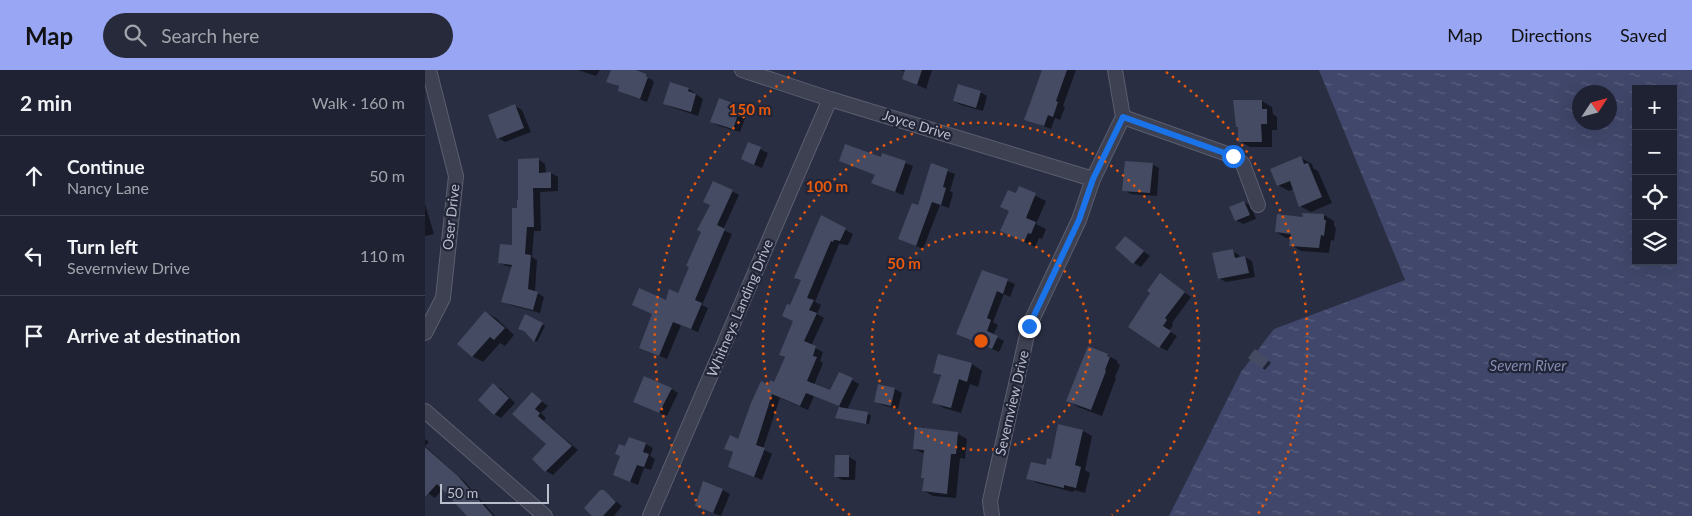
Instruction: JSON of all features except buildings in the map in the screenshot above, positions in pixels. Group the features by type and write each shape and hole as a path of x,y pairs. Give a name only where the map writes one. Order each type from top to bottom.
{"street":[{"name":"Oser Drive","path":"425,334 443,298 456,176 429,70"},
{"name":"Joyce Drive","path":"742,70 830,99 1093,179"},
{"path":"1115,70 1123,117 1233,156 1243,164 1257,205"},
{"name":"Whitneys Landing Drive","path":"650,516 830,99"},
{"name":"Severnview Drive","path":"992,516 990,501 1029,326 1079,220 1093,179 1123,117"},
{"path":"425,411 545,516"}],"water":[{"name":"Severn River","path":"1319,70 1692,70 1692,516 1169,516 1241,372 1274,329 1405,280"}],"route":[{"path":"1029,326 1079,220 1093,179 1123,117 1233,156"}]}
